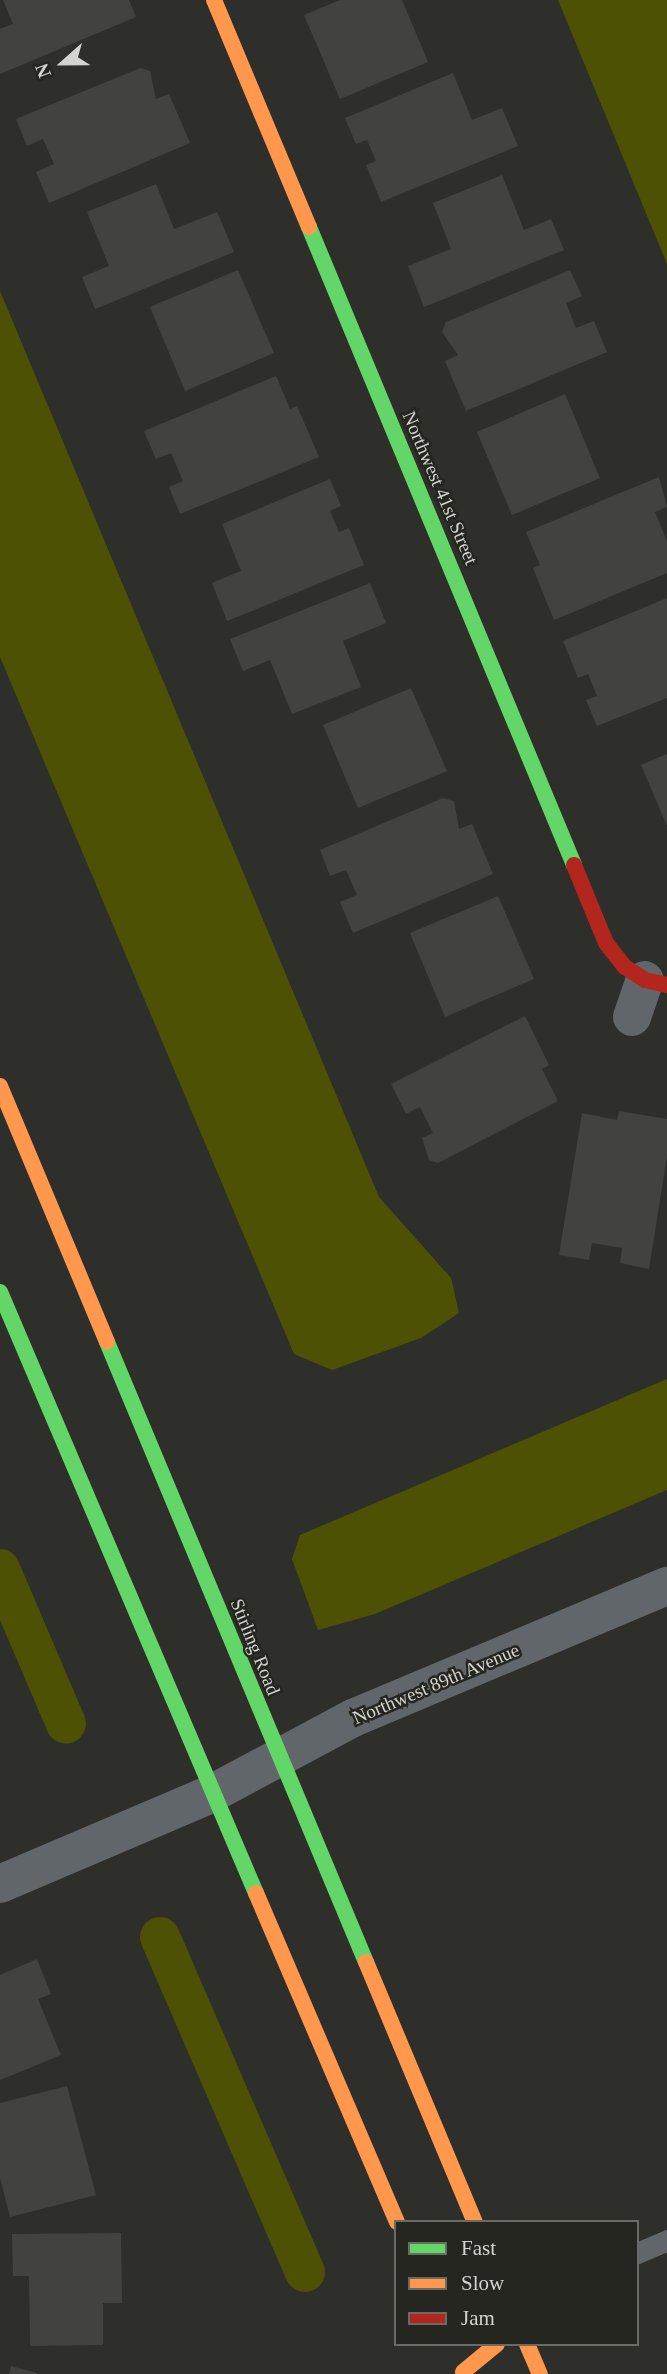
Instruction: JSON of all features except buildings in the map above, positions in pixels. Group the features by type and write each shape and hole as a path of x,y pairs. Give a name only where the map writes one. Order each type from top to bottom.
{"main road":[{"name":"Northwest 41st Street","path":"214,0 606,943 625,967 656,983"},
{"name":"Stirling Road","path":"0,1086 278,1758 474,2220"},
{"path":"0,1292 211,1794 396,2220"},
{"path":"460,2368 494,2346"},
{"path":"528,2346 540,2374"}],"street":[{"path":"632,1017 656,983"},
{"name":"Northwest 89th Avenue","path":"0,1884 211,1794 353,1718 667,1586"}],"lane":[{"path":"639,2252 667,2240"}],"shaded area":[{"path":"558,0 667,0 667,264"},
{"path":"0,291 379,1197 451,1278 459,1313 421,1338 332,1370 294,1354 0,657"},
{"path":"667,1379 667,1490 375,1614 318,1630 292,1559 300,1535"}],"waterway":[{"path":"0,1569 66,1724"},
{"path":"160,1937 305,2272"}],"traffic: fast":[{"path":"309,227 574,865"},
{"path":"0,1292 256,1893"},
{"path":"107,1342 366,1962"}],"traffic: slow":[{"path":"214,0 309,227"},
{"path":"0,1086 107,1342"},
{"path":"256,1893 396,2220"},
{"path":"366,1962 474,2220"},
{"path":"463,2372 495,2346"},
{"path":"528,2346 540,2374"}],"traffic: jam":[{"path":"574,865 606,943 625,967 645,980 667,985"}]}
